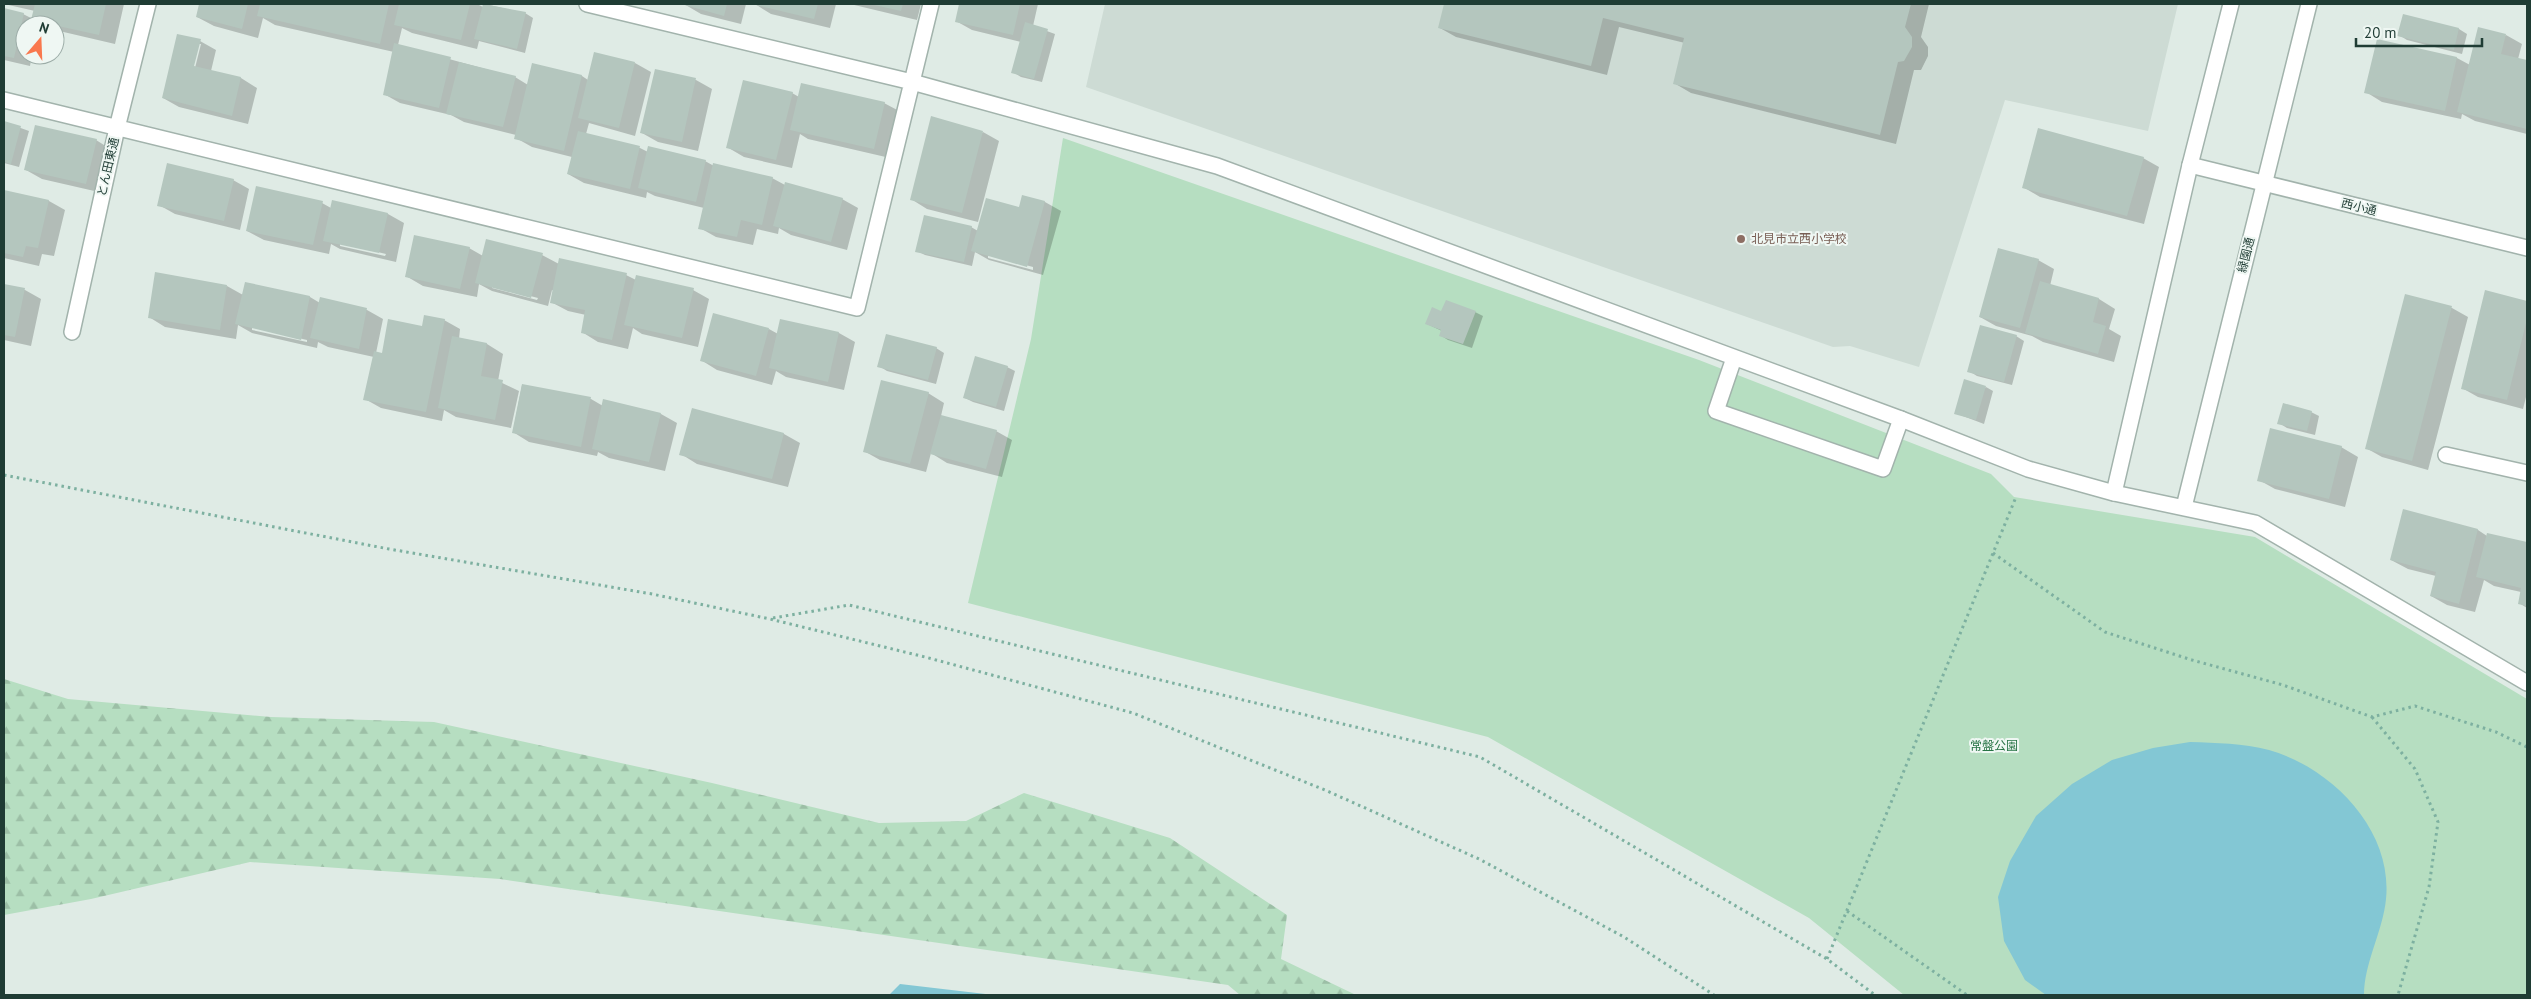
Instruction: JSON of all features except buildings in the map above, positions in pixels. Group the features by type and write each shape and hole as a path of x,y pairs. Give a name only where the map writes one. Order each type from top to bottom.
{"street":[{"name":"とん田東通","path":"72,332 117,128 148,4"},
{"path":"587,4 912,82 1217,166 1900,419 2028,469 2114,493 2184,506 2255,523 2527,683"},
{"path":"4,100 857,308 931,4"},
{"path":"2114,493 2190,164 2231,4"},
{"name":"緑園通","path":"2184,506 2309,4"},
{"name":"西小通","path":"2190,164 2527,248"},
{"path":"1734,358 1716,411 1883,469 1900,419"},
{"path":"2446,455 2527,473"}],"path":[{"path":"1827,959 2028,469"},
{"path":"4,475 389,549 652,594 770,619 925,657 1133,713 1325,790 1479,859 1624,936 1714,995"},
{"path":"1993,553 2106,632 2192,660 2283,685 2372,717 2415,768 2438,822 2429,886 2398,995"},
{"path":"770,619 849,605 1480,757 1827,959 1875,995"},
{"path":"2372,717 2415,706 2496,732 2527,747"},
{"path":"1847,911 1967,995"}],"shaded area":[{"name":"北見市立西小学校","path":"1105,4 2178,4 2148,131 2005,100 1919,367 1850,346 1833,347 1086,87"}],"green space":[{"name":"常盤公園","path":"1063,138 1699,360 1991,474 2014,497 2255,537 2527,699 2527,995 1904,995 1809,918 1488,737 968,603 1031,339"},
{"path":"4,679 68,699 271,717 434,722 712,783 879,823 966,821 1024,793 1170,838 1287,915 1281,959 1356,995 1240,995 1228,985 500,879 250,862 91,899 4,915"}],"water":[{"path":"2190,742 2249,746 2269,750 2292,759 2315,771 2336,787 2354,805 2369,826 2380,849 2386,874 2386,899 2367,971 2364,995 2046,995 2025,980 2004,941 1998,897 2010,861 2036,816 2072,784 2112,760 2153,748"},
{"path":"900,984 994,995 889,995"}],"place":[{"name":"北見市立西小学校","path":"1741,239"}]}
